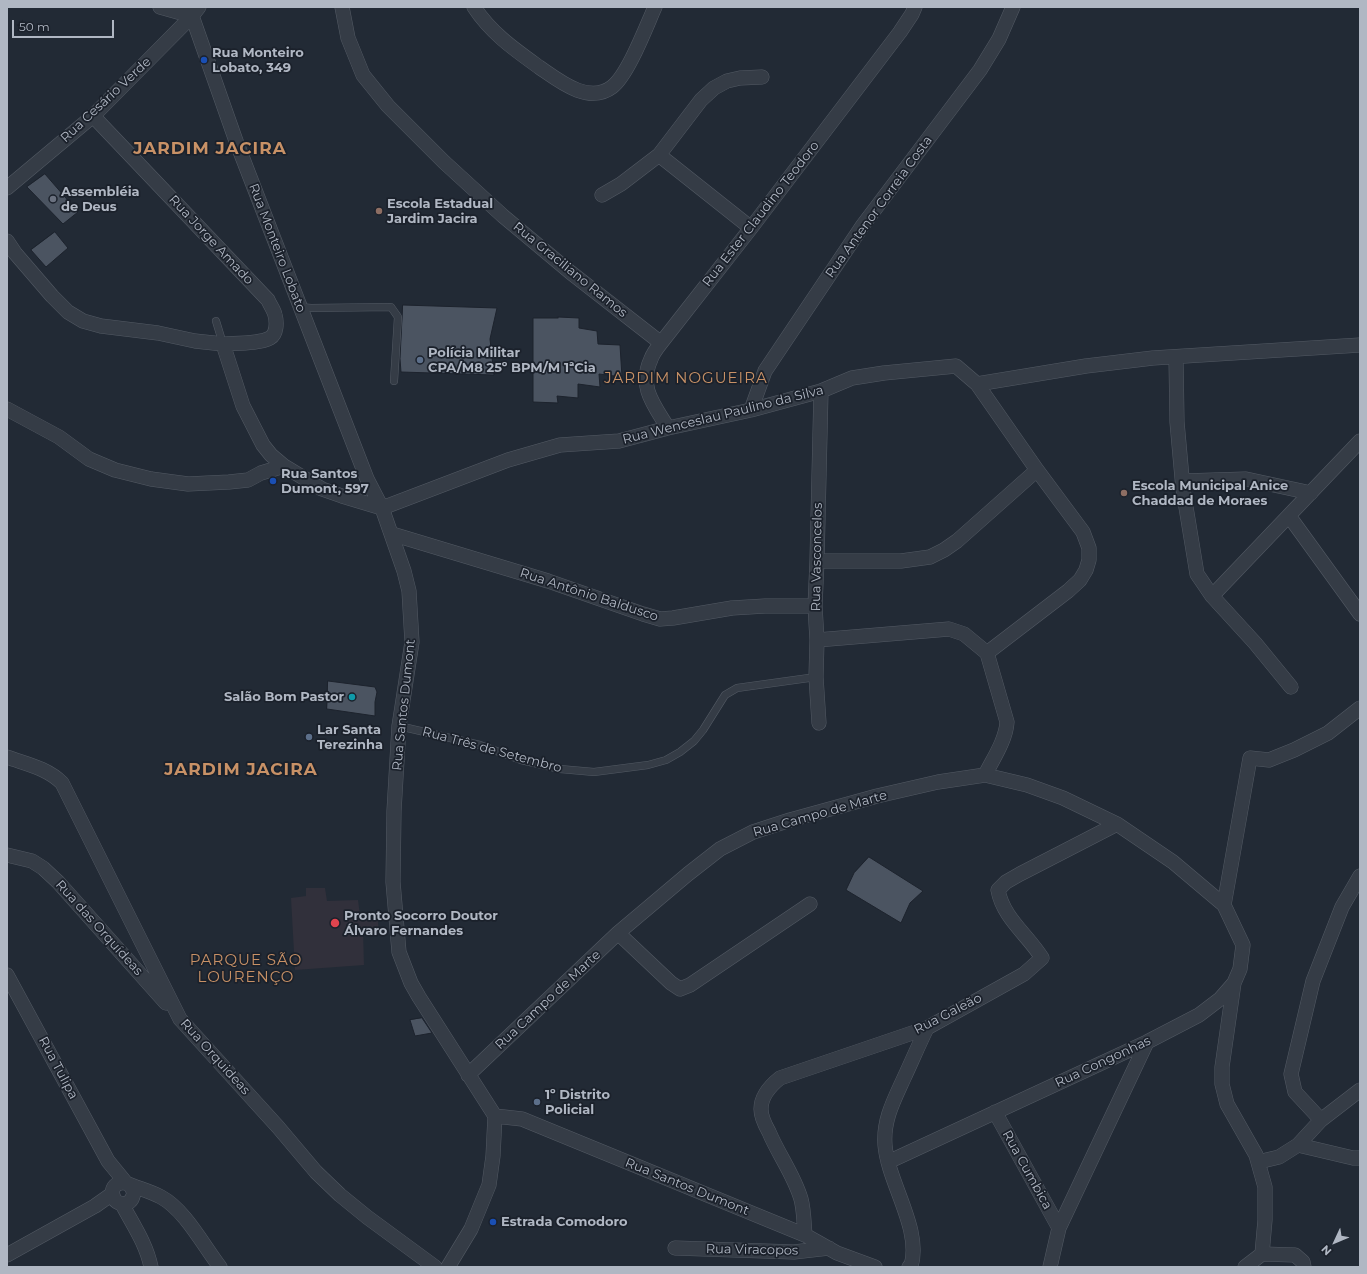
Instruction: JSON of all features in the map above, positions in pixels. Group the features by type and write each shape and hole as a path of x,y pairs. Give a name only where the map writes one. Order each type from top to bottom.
{"street":[{"path":"160,7 196,12"},
{"name":"Rua Graciliano Ramos","path":"342,7 348,38 363,75 388,106 444,162 503,216 570,272 661,343"},
{"path":"474,7 485,22 508,45 564,84 578,90 591,93 603,92 620,80 655,7"},
{"name":"Rua Ester Claudino Teodoro","path":"668,428 648,394 646,382 647,370 651,358 900,32 915,7"},
{"name":"Rua Antenor Correia Costa","path":"751,410 765,371 863,225 980,70 998,39 1013,7"},
{"name":"Rua Cesário Verde","path":"7,188 93,116 196,12"},
{"name":"Rua Monteiro Lobato","path":"196,12 236,141 358,457 367,479 382,508"},
{"path":"602,196 659,156 701,100 714,88 726,81 740,78 762,77"},
{"name":"Rua Jorge Amado","path":"93,116 268,300 275,314 276,324 271,337 262,340 222,344"},
{"path":"659,156 751,228"},
{"path":"7,241 15,253 52,296 68,312 83,321 100,326 158,333 195,341 222,344 243,406 263,445 271,455 284,466 322,489 382,508"},
{"path":"976,384 1086,366 1152,358 1176,358 1360,345"},
{"path":"1176,358 1177,422 1183,481 1197,574 1212,596 1291,687"},
{"name":"Rua Wenceslau Paulino da Silva","path":"382,508 508,460 560,445 619,441 668,428 751,410 821,391 852,378 884,373 956,366 976,384 1083,532 1090,548 1086,570 1080,580 1068,591 987,653"},
{"name":"Rua Vasconcelos","path":"819,723 816,677 817,640 815,606 821,391"},
{"path":"7,409 59,437 88,459 115,470 151,479 188,484 229,482 248,480 261,473 284,466"},
{"path":"1212,596 1360,442"},
{"path":"817,561 901,561 930,557 957,541 1037,470"},
{"path":"1183,481 1246,479 1311,493"},
{"name":"Rua Santos Dumont","path":"382,508 392,534 409,591 412,642 399,726 394,811 393,882 399,952 411,983 468,1075 495,1116 522,1119 805,1235 857,1261 876,1267"},
{"path":"1289,516 1360,614"},
{"name":"Rua Antônio Baldusco","path":"392,534 548,581 660,619 732,608 765,606 815,606"},
{"path":"817,640 949,629 956,630 964,634 987,653 1007,722 1003,740 985,775"},
{"path":"1224,905 1250,758 1269,760 1294,750 1328,733 1360,708"},
{"name":"Rua Orquideas","path":"7,757 45,770 55,776 62,783 180,1019 278,1127 316,1172 340,1195 367,1217 435,1267"},
{"name":"Rua Campo de Marte","path":"468,1075 618,933 720,849 753,832 790,820 877,796 938,782 985,775 1027,785 1063,798 1117,824 1173,862 1224,905"},
{"name":"Rua Galeão","path":"805,1235 801,1199 764,1123 761,1109 766,1091 780,1078 927,1028 1024,974 1042,958 1036,948 1017,928 1004,908 999,898 998,890 1001,886 1020,874 1117,824"},
{"name":"Rua das Orquídeas","path":"7,855 32,861 43,868 58,882 180,1019"},
{"path":"1321,1120 1295,1092 1291,1074 1312,981 1342,907 1360,876"},
{"path":"618,933 671,983 680,989 690,985 810,904"},
{"name":"Rua Congonhas","path":"888,1162 1147,1042 1199,1015 1220,999 1234,983 1240,969 1243,945 1224,905"},
{"name":"Rua Tulipa","path":"7,975 108,1161 123,1194 131,1220 137,1229 149,1256 151,1267"},
{"path":"1234,983 1222,1067 1222,1084 1227,1104 1249,1141 1258,1162 1265,1187 1265,1220 1262,1254"},
{"path":"909,1267 911,1266 914,1252 913,1238 888,1162 885,1144 885,1129 888,1113 927,1028"},
{"path":"1050,1267 1059,1228 1147,1042"},
{"path":"1258,1162 1279,1157 1298,1145 1321,1120 1360,1090"},
{"name":"Rua Cumbica","path":"995,1112 1059,1228"},
{"path":"448,1267 471,1229 489,1185 494,1156 495,1116"},
{"path":"1298,1145 1353,1158 1360,1158"},
{"path":"7,1255 95,1206 123,1194 152,1193 171,1204 200,1238 220,1267"},
{"name":"Rua Viracopos","path":"675,1248 794,1252 829,1248"},
{"path":"1245,1267 1262,1254 1295,1255 1303,1262 1304,1267"}],"lane":[{"path":"300,307 391,307 398,317 394,381"},
{"path":"216,321 222,344"},
{"name":"Rua Três de Setembro","path":"399,726 480,745 521,760 560,769 594,772 648,765 666,760 680,752 694,741 703,730 725,695 737,688 816,677"}],"shaded area":[{"name":"Pronto Socorro Doutor Álvaro Fernandes","path":"306,888 325,888 327,901 358,900 360,915 377,914 379,931 363,932 364,965 295,970 291,898 306,896"}],"building":[{"name":"Assembléia de Deus","path":"45,174 78,212 63,224 27,187"},
{"path":"55,232 68,248 46,267 31,250"},
{"path":"403,305 497,308 490,339 494,375 401,372 400,359"},
{"path":"533,318 579,318 579,328 597,331 598,344 620,345 622,377 599,374 600,387 578,384 578,398 557,396 558,403 533,402"},
{"name":"Salão Bom Pastor","path":"328,681 375,687 377,692 375,716 327,709"},
{"path":"869,857 923,891 910,903 901,923 846,890 854,873"},
{"path":"422,1018 432,1033 415,1036 410,1020"}],"place":[{"name":"Rua Monteiro Lobato, 349","path":"204,60"},
{"name":"Assembléia de Deus","path":"53,199"},
{"name":"Escola Estadual Jardim Jacira","path":"379,211"},
{"name":"Polícia Militar CPA/M8 25º BPM/M 1ªCia","path":"420,360"},
{"name":"Rua Santos Dumont, 597","path":"273,481"},
{"name":"Escola Municipal Anice Chaddad de Moraes","path":"1124,493"},
{"name":"Salão Bom Pastor","path":"352,697"},
{"name":"Lar Santa Terezinha","path":"309,737"},
{"name":"Pronto Socorro Doutor Álvaro Fernandes","path":"335,923"},
{"name":"1º Distrito Policial","path":"537,1102"},
{"name":"Estrada Comodoro","path":"493,1222"}],"district":[{"name":"JARDIM JACIRA","path":"210,149"},
{"name":"JARDIM NOGUEIRA","path":"686,379"},
{"name":"JARDIM JACIRA","path":"241,770"},
{"name":"PARQUE SÃO LOURENÇO","path":"246,970"}]}
